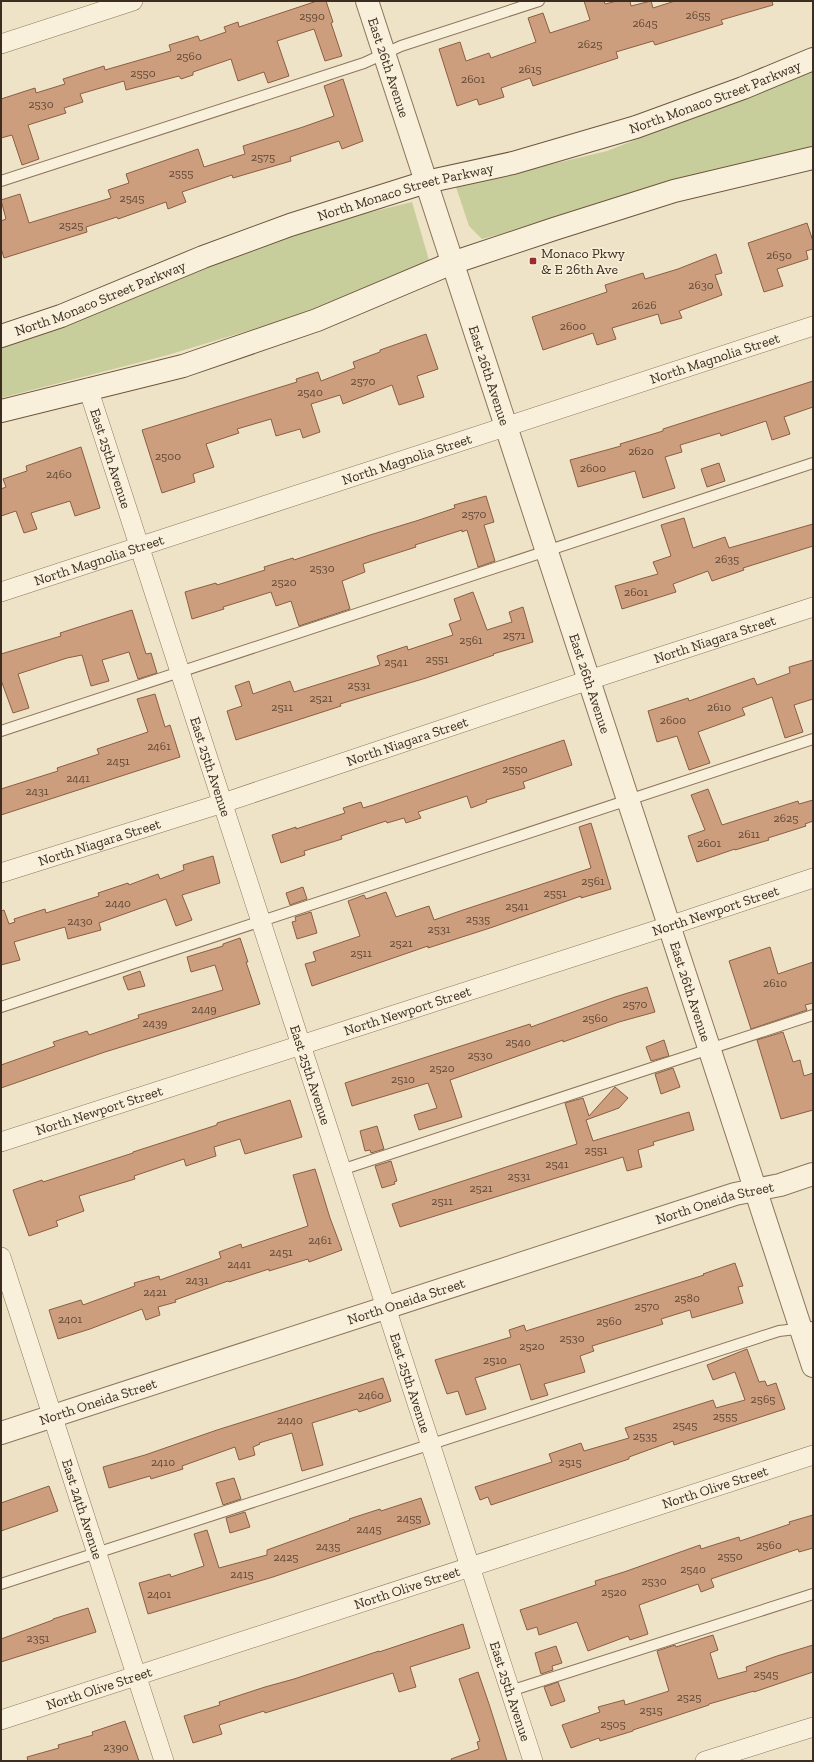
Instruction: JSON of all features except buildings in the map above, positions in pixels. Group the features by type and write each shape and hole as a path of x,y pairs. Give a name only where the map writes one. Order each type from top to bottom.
{"street":[{"path":"1,44 133,1"},
{"name":"East 26th Avenue","path":"367,1 709,1049 756,1190 807,1328 813,1366"},
{"name":"North Monaco Street Parkway","path":"1,336 61,316 203,257 290,225 426,182 513,163 636,127 743,88 813,59"},
{"path":"1,411 88,388 183,366 317,320 452,263 626,205 674,191 813,158"},
{"name":"North Magnolia Street","path":"1,592 140,548 813,326"},
{"name":"East 25th Avenue","path":"88,388 533,1761"},
{"name":"North Niagara Street","path":"1,872 222,803 589,680 813,607"},
{"name":"North Newport Street","path":"1,1142 301,1046 813,878"},
{"name":"North Oneida Street","path":"1,1433 727,1197 780,1185 813,1174"},
{"name":"East 24th Avenue","path":"1,1257 164,1761"},
{"name":"North Olive Street","path":"1,1720 813,1455"},
{"path":"705,1761 813,1727"}],"lane":[{"path":"1,181 364,63 400,46 539,1"},
{"path":"1,731 813,463"},
{"path":"1,1007 813,739"},
{"path":"341,1170 813,1015"},
{"path":"1,1584 779,1331 807,1328"},
{"path":"510,1691 813,1594"}],"green space":[{"path":"813,70 813,146 662,184 482,239 469,226 456,187 607,151"},
{"path":"412,202 429,260 299,315 168,355 1,398 1,346 214,262 334,221"}],"place":[{"name":"Monaco Pkwy & E 26th Ave","path":"533,261"}]}
